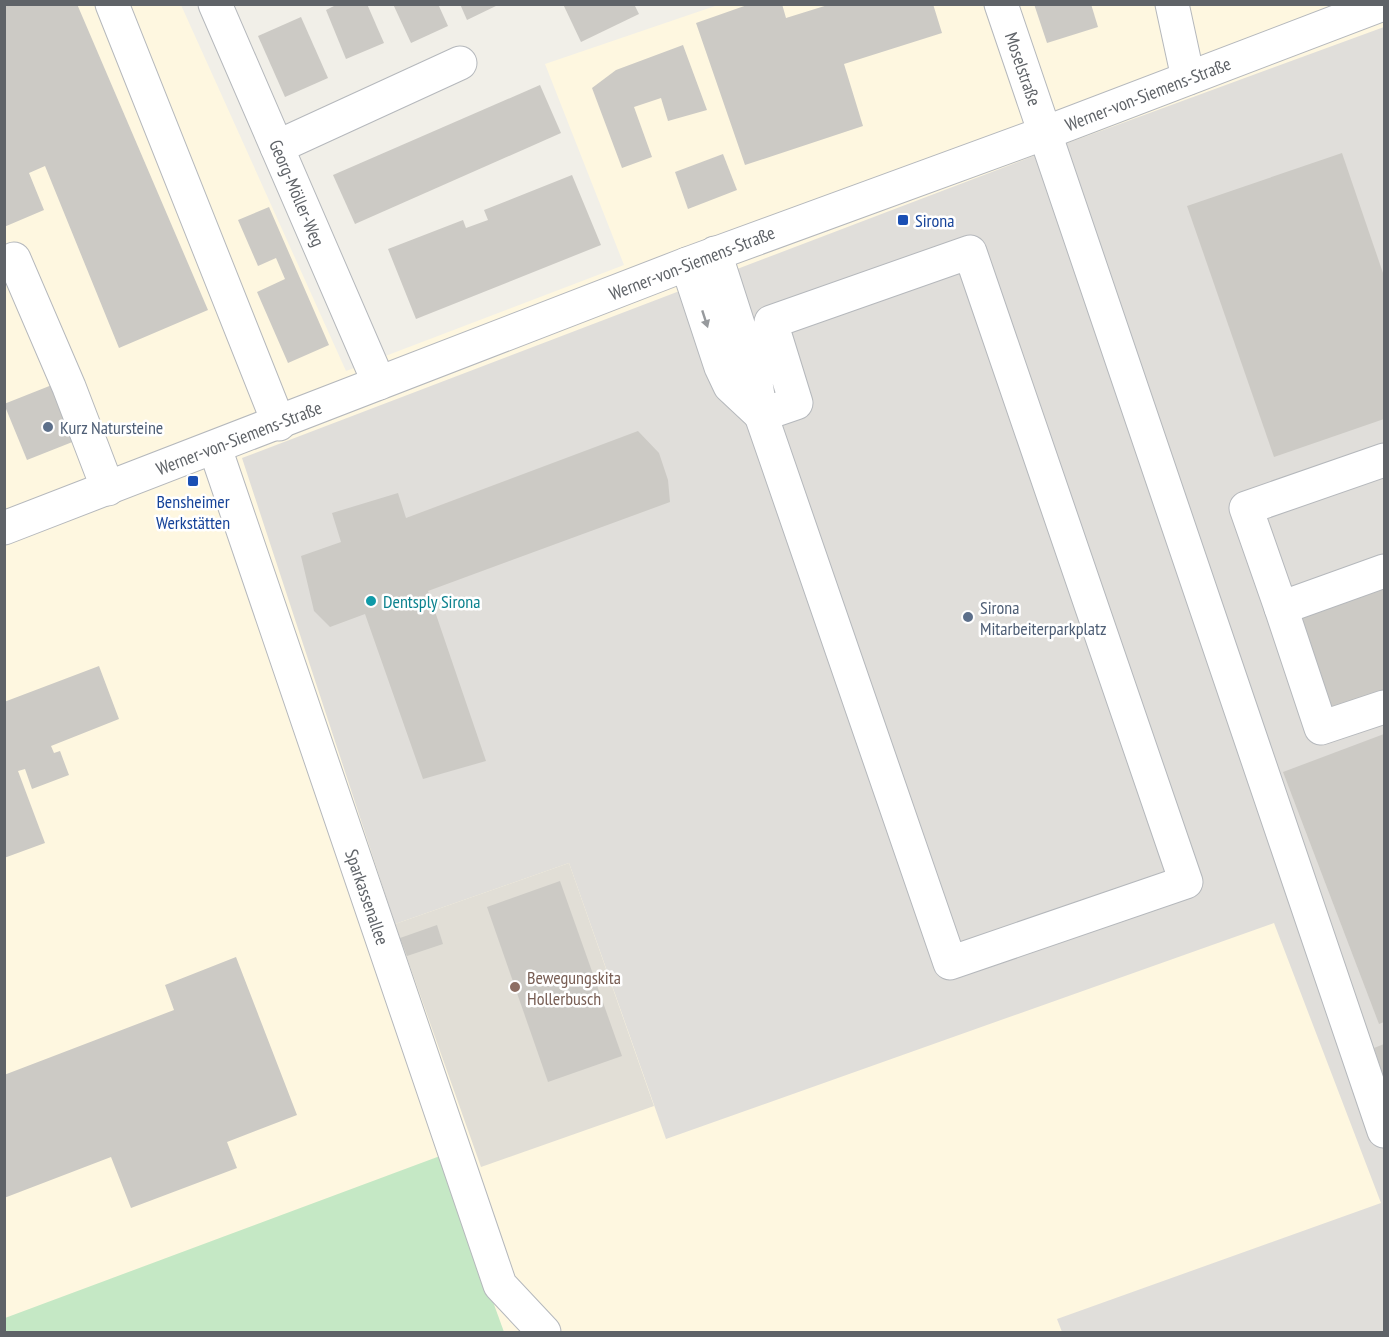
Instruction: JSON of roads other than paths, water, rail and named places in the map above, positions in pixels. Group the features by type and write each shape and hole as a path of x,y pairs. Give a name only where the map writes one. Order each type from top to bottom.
{"street":[{"path":"112,4 279,424"},
{"name":"Georg-Möller-Weg","path":"215,4 379,383"},
{"name":"Moselstraße","path":"1001,4 1384,1131"},
{"path":"1172,4 1188,78"},
{"name":"Werner-von-Siemens-Straße","path":"4,528 279,424 701,258 1045,133 1383,4"},
{"path":"277,147 460,63"},
{"path":"701,258 721,367 730,386 761,415 950,963 1186,882 970,252 771,322 796,403 761,415"},
{"path":"14,260 69,387 108,489"},
{"name":"Sparkassenallee","path":"215,448 500,1285 544,1332"},
{"path":"1384,460 1246,508 1322,728 1384,707"},
{"path":"1281,608 1384,572"}],"place":[{"name":"Sirona","path":"903,220"},
{"name":"Kurz Natursteine","path":"48,427"},
{"name":"Bensheimer Werkstätten","path":"193,481"},
{"name":"Dentsply Sirona","path":"371,601"},
{"name":"Sirona Mitarbeiterparkplatz","path":"968,617"},
{"name":"Bewegungskita Hollerbusch","path":"515,987"}]}
